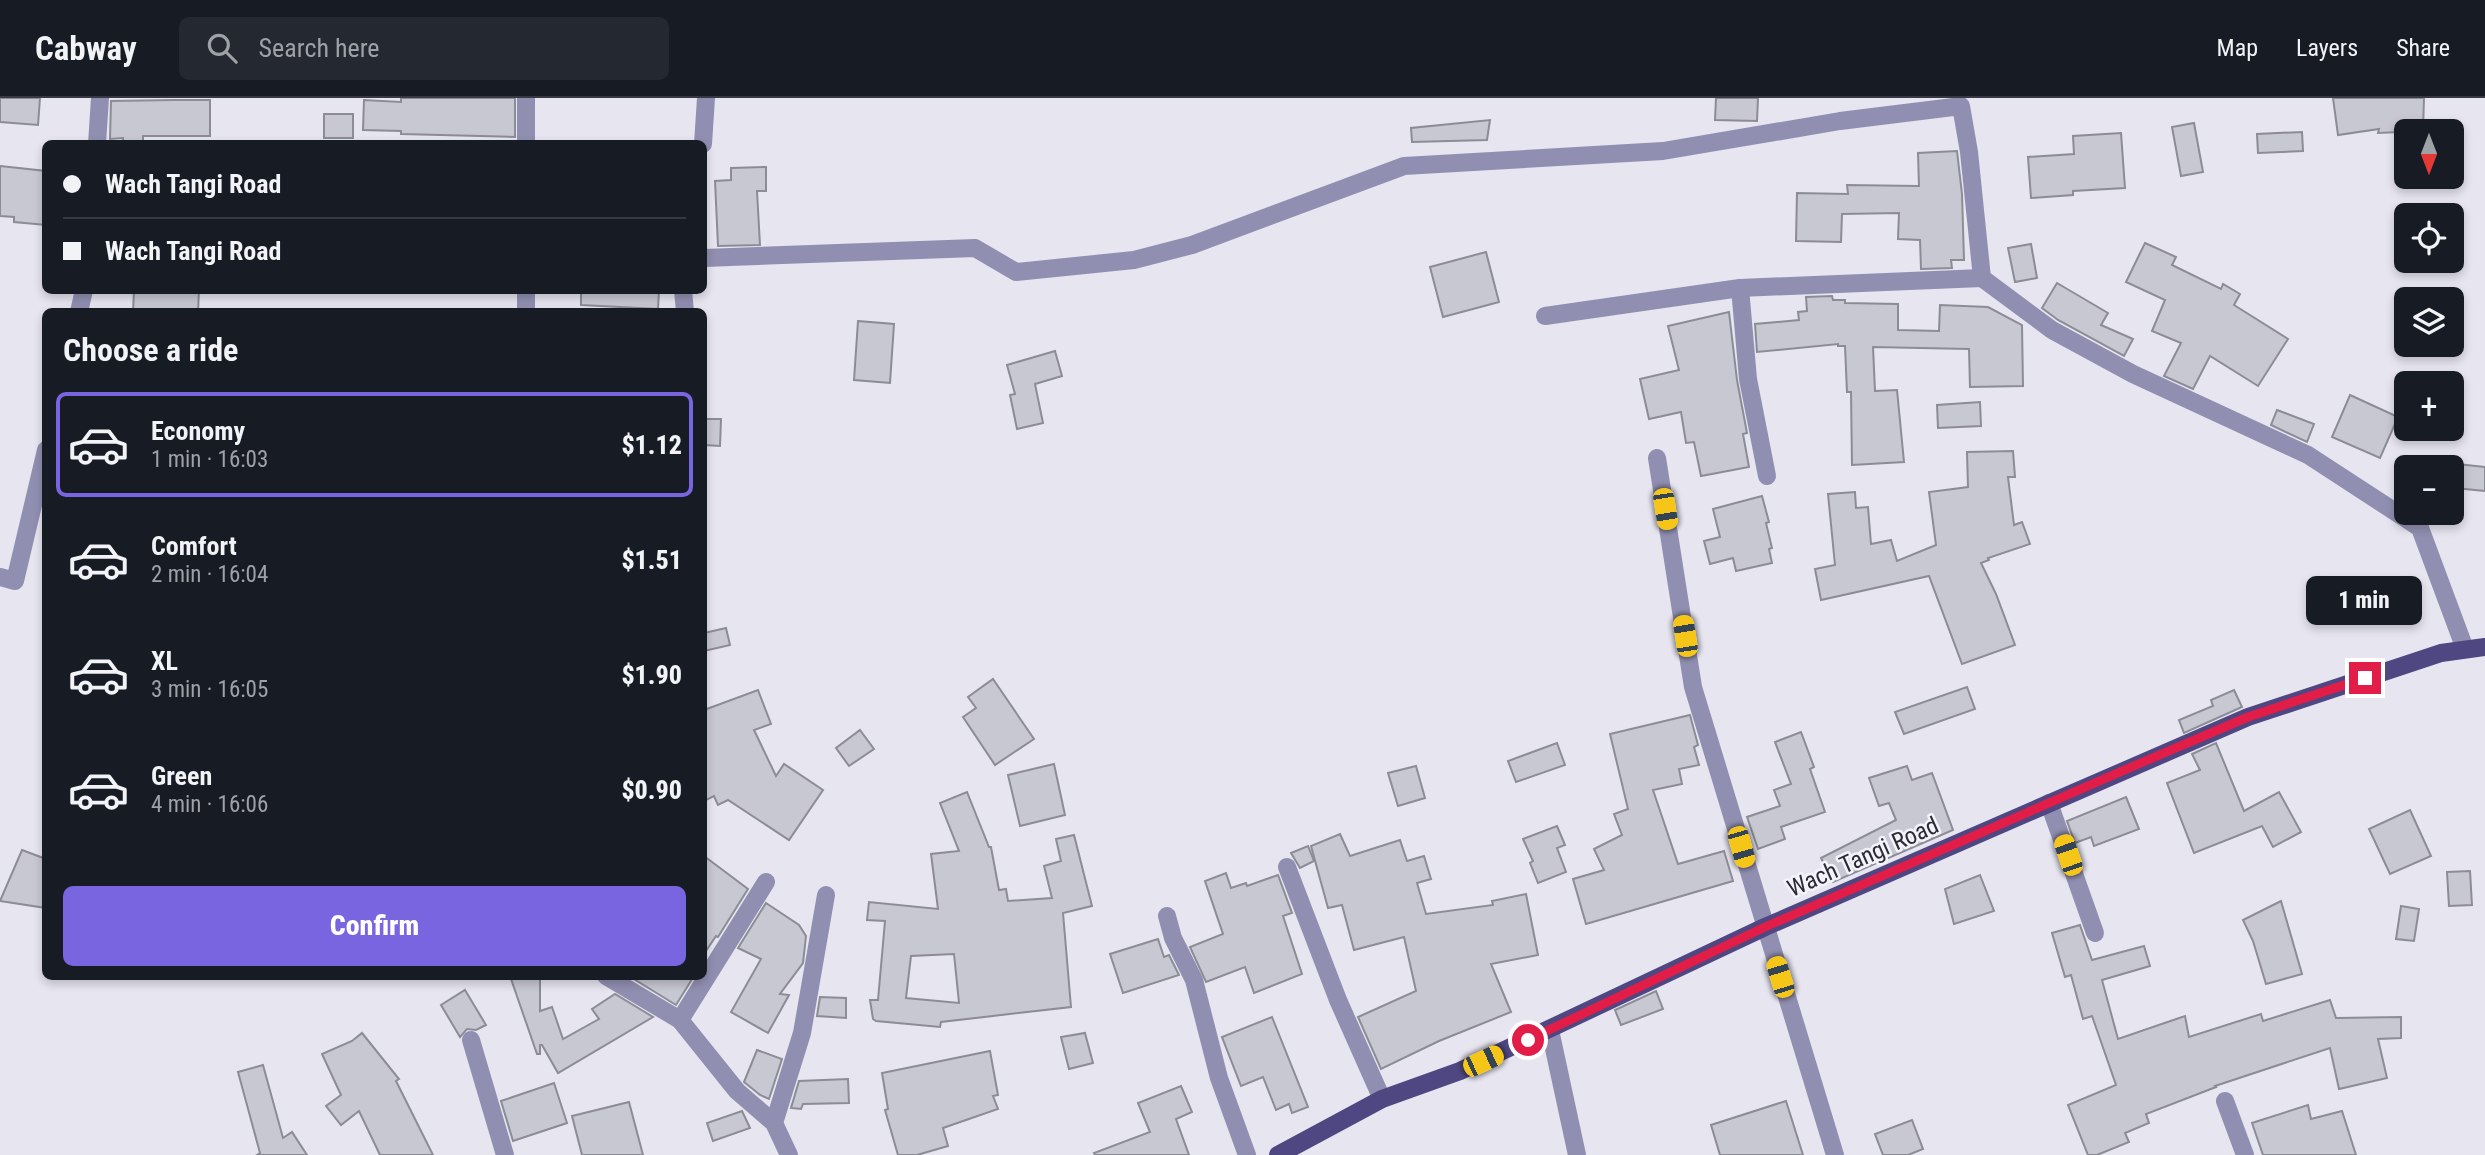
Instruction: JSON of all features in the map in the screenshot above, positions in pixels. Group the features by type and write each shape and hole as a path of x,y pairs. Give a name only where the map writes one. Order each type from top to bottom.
{"main road":[{"name":"Wach Tangi Road","path":"1278,1155 1382,1099 1460,1071 1765,927 2248,717 2441,653 2485,647"}],"street":[{"path":"97,140 100,98"},
{"path":"526,98 526,140"},
{"path":"703,140 706,98"},
{"path":"707,258 975,248 1016,272 1134,260 1192,245 1404,166 1663,151 1969,102 1969,152 1982,278"},
{"path":"1545,316 1740,288 1982,278 2052,330 2133,374 2308,455 2420,528 2465,649"},
{"path":"1740,288 1748,379 1767,475"},
{"path":"1657,458 1693,687 1835,1155"},
{"path":"0,578 15,581 42,467"},
{"path":"2049,803 2095,933"},
{"path":"1286,867 1338,1000 1382,1099"},
{"path":"707,977 766,882"},
{"path":"774,1123 802,1034 826,895"},
{"path":"1167,916 1173,938 1194,979 1219,1078 1247,1155"},
{"path":"613,980 680,1020 737,1091 774,1123 789,1155"},
{"path":"680,1020 705,980"},
{"path":"1550,1030 1577,1155"},
{"path":"471,1040 505,1155"},
{"path":"2225,1101 2245,1155"}],"building":[{"path":"0,98 40,98 38,125 0,122"},
{"path":"401,98 515,98 515,137 401,134 401,131 363,130 364,100 401,102"},
{"path":"1716,98 1758,98 1757,121 1715,120"},
{"path":"2333,98 2424,98 2423,119 2394,119 2394,132 2378,133 2379,129 2338,135"},
{"path":"210,100 210,136 110,139 111,101"},
{"path":"324,114 353,114 353,138 324,138"},
{"path":"1490,120 1487,140 1412,142 1411,128"},
{"path":"2194,123 2203,172 2181,176 2172,127"},
{"path":"2302,132 2303,151 2258,153 2257,134"},
{"path":"2121,133 2125,188 2073,191 2073,195 2031,198 2028,157 2074,154 2073,136"},
{"path":"1957,151 1962,194 1964,260 1951,260 1952,268 1921,269 1920,240 1898,239 1899,213 1842,214 1841,242 1796,241 1797,193 1848,194 1847,185 1919,186 1918,153"},
{"path":"0,166 42,171 42,225 14,222 14,217 0,216"},
{"path":"766,167 766,191 757,191 760,245 718,246 715,181 731,180 731,168"},
{"path":"2145,243 2176,257 2172,265 2221,289 2223,284 2240,294 2234,305 2288,339 2258,386 2210,356 2193,389 2164,376 2181,343 2152,331 2165,300 2126,282"},
{"path":"2031,244 2037,278 2015,282 2008,248"},
{"path":"1486,252 1499,302 1443,317 1430,267"},
{"path":"2057,283 2108,313 2101,325 2133,339 2124,356 2058,320 2042,308"},
{"path":"134,294 199,294 198,308 133,308"},
{"path":"581,294 659,294 658,308 581,305"},
{"path":"1832,296 1833,300 1845,300 1845,303 1898,304 1898,330 1939,331 1940,305 1988,307 2022,325 2023,386 1970,387 1969,349 1873,347 1875,391 1897,390 1904,462 1852,465 1851,392 1847,392 1845,346 1838,344 1757,352 1755,324 1799,320 1798,312 1807,311 1806,297"},
{"path":"1729,312 1747,433 1743,434 1749,467 1701,476 1694,442 1686,443 1681,412 1649,419 1640,379 1679,370 1668,326"},
{"path":"858,321 894,324 890,383 854,380"},
{"path":"1055,351 1062,376 1035,384 1043,423 1017,429 1010,395 1015,394 1007,365"},
{"path":"2350,395 2394,415 2394,426 2380,458 2332,437"},
{"path":"1980,402 1981,426 1938,428 1937,405"},
{"path":"2277,410 2314,424 2307,442 2271,425"},
{"path":"707,419 721,419 720,446 707,445"},
{"path":"2013,451 2015,477 2008,477 2014,525 2022,522 2030,544 1988,558 1989,560 1981,563 2015,645 1962,664 1929,576 1821,600 1815,569 1835,565 1828,494 1855,492 1856,508 1868,507 1871,544 1891,540 1897,561 1936,545 1929,492 1968,487 1967,452"},
{"path":"2464,465 2485,467 2485,491 2464,489"},
{"path":"1762,496 1769,522 1766,523 1772,548 1769,549 1772,563 1736,571 1733,558 1710,564 1704,541 1720,537 1713,509"},
{"path":"726,628 730,645 707,650 707,632"},
{"path":"993,679 1034,739 995,765 963,717 976,708 968,697"},
{"path":"1967,687 1975,709 1904,734 1895,712"},
{"path":"758,690 771,724 754,730 776,776 784,764 823,790 789,840 728,800 718,805 714,796 707,800 707,709"},
{"path":"2234,690 2242,707 2184,733 2179,720 2213,706 2211,700"},
{"path":"1690,715 1698,745 1694,747 1699,765 1679,769 1682,784 1653,790 1678,864 1724,851 1733,881 1586,924 1573,879 1604,870 1594,849 1622,835 1614,814 1628,809 1610,734"},
{"path":"860,730 874,749 849,766 836,748"},
{"path":"1801,732 1814,767 1810,769 1825,812 1781,827 1785,839 1758,849 1747,817 1780,806 1774,790 1791,784 1775,742"},
{"path":"1557,743 1565,765 1516,782 1508,761"},
{"path":"2216,743 2244,811 2279,792 2301,832 2273,847 2262,826 2194,853 2167,783 2200,770 2192,754"},
{"path":"1054,764 1065,815 1020,826 1008,775"},
{"path":"1416,766 1425,798 1398,806 1388,773"},
{"path":"1907,766 1912,780 1932,773 1953,830 1833,882 1821,858 1896,820 1889,803 1879,806 1869,778"},
{"path":"967,792 991,847 999,890 1006,889 1008,901 1052,898 1044,866 1061,861 1056,839 1074,835 1092,906 1063,913 1071,1007 941,1022 940,1027 873,1019 870,1000 878,1000 885,921 867,920 869,902 938,909 931,854 959,851 940,803","holes":["954,954 959,1003 906,998 911,956"]},
{"path":"2126,797 2139,829 2094,846 2091,837 2075,843 2067,821"},
{"path":"2410,810 2431,856 2390,874 2369,829"},
{"path":"1557,826 1565,845 1557,848 1566,872 1538,883 1530,863 1533,861 1523,839"},
{"path":"1340,834 1350,856 1400,840 1407,861 1424,856 1431,879 1417,883 1426,914 1493,905 1492,901 1526,894 1538,955 1491,964 1511,1012 1439,1041 1381,1069 1358,1017 1416,991 1404,937 1354,950 1342,905 1328,908 1311,846"},
{"path":"1308,846 1314,861 1300,868 1291,853"},
{"path":"22,850 42,858 42,907 0,901"},
{"path":"707,858 748,889 718,937 716,936 707,950"},
{"path":"2470,871 2472,905 2449,906 2447,872"},
{"path":"1226,873 1231,888 1246,883 1247,886 1278,875 1292,913 1283,916 1302,974 1254,993 1245,967 1206,982 1190,947 1223,934 1205,881"},
{"path":"1980,875 1994,911 1954,924 1945,889"},
{"path":"2281,901 2302,974 2266,984 2253,941 2243,920"},
{"path":"766,903 799,925 806,936 803,963 780,994 789,995 768,1033 731,1012 761,959 738,948"},
{"path":"2401,906 2419,909 2414,941 2396,939"},
{"path":"2080,925 2092,960 2144,946 2150,966 2102,980 2118,1039 2185,1016 2189,1037 2261,1014 2263,1021 2330,1000 2336,1018 2401,1017 2401,1038 2378,1039 2387,1078 2339,1089 2330,1048 2215,1086 2146,1114 2149,1123 2125,1133 2129,1142 2097,1155 2088,1155 2068,1105 2116,1085 2092,1016 2083,1019 2071,975 2065,977 2052,933"},
{"path":"1158,939 1164,957 1169,955 1179,975 1123,993 1110,954"},
{"path":"511,980 540,980 540,1011 552,1007 563,1039 599,1019 592,1009 615,994 653,1017 558,1073 542,1045 540,1054 537,1054"},
{"path":"635,980 692,980 676,1005"},
{"path":"465,990 486,1025 476,1030 467,1029 460,1037 441,1005"},
{"path":"1656,991 1663,1009 1621,1025 1615,1010"},
{"path":"820,997 846,998 846,1018 817,1016"},
{"path":"1272,1017 1308,1107 1292,1113 1289,1104 1276,1110 1263,1077 1241,1086 1222,1037"},
{"path":"362,1033 399,1079 396,1081 433,1155 380,1155 359,1111 341,1125 326,1106 341,1095 322,1054 352,1041"},
{"path":"1085,1033 1093,1063 1069,1069 1061,1037"},
{"path":"757,1050 782,1059 769,1099 744,1082"},
{"path":"990,1051 998,1095 993,1096 998,1109 943,1128 948,1146 917,1155 898,1155 885,1110 888,1109 882,1073"},
{"path":"263,1065 283,1138 292,1132 307,1155 257,1155 260,1153 238,1072"},
{"path":"848,1079 849,1103 803,1104 801,1109 791,1108 799,1081"},
{"path":"554,1083 567,1123 513,1141 501,1101"},
{"path":"1181,1086 1192,1112 1176,1119 1189,1155 1095,1155 1094,1153 1150,1132 1138,1103"},
{"path":"1786,1101 1803,1155 1720,1155 1711,1125"},
{"path":"629,1102 643,1155 582,1155 572,1116"},
{"path":"2308,1105 2311,1119 2342,1111 2356,1155 2263,1155 2252,1123"},
{"path":"742,1111 750,1128 713,1141 707,1123"},
{"path":"1912,1120 1923,1149 1908,1155 1883,1155 1875,1134"}],"route":[{"path":"1528,1040 1765,927 2143,762 2248,717 2365,678"}]}
